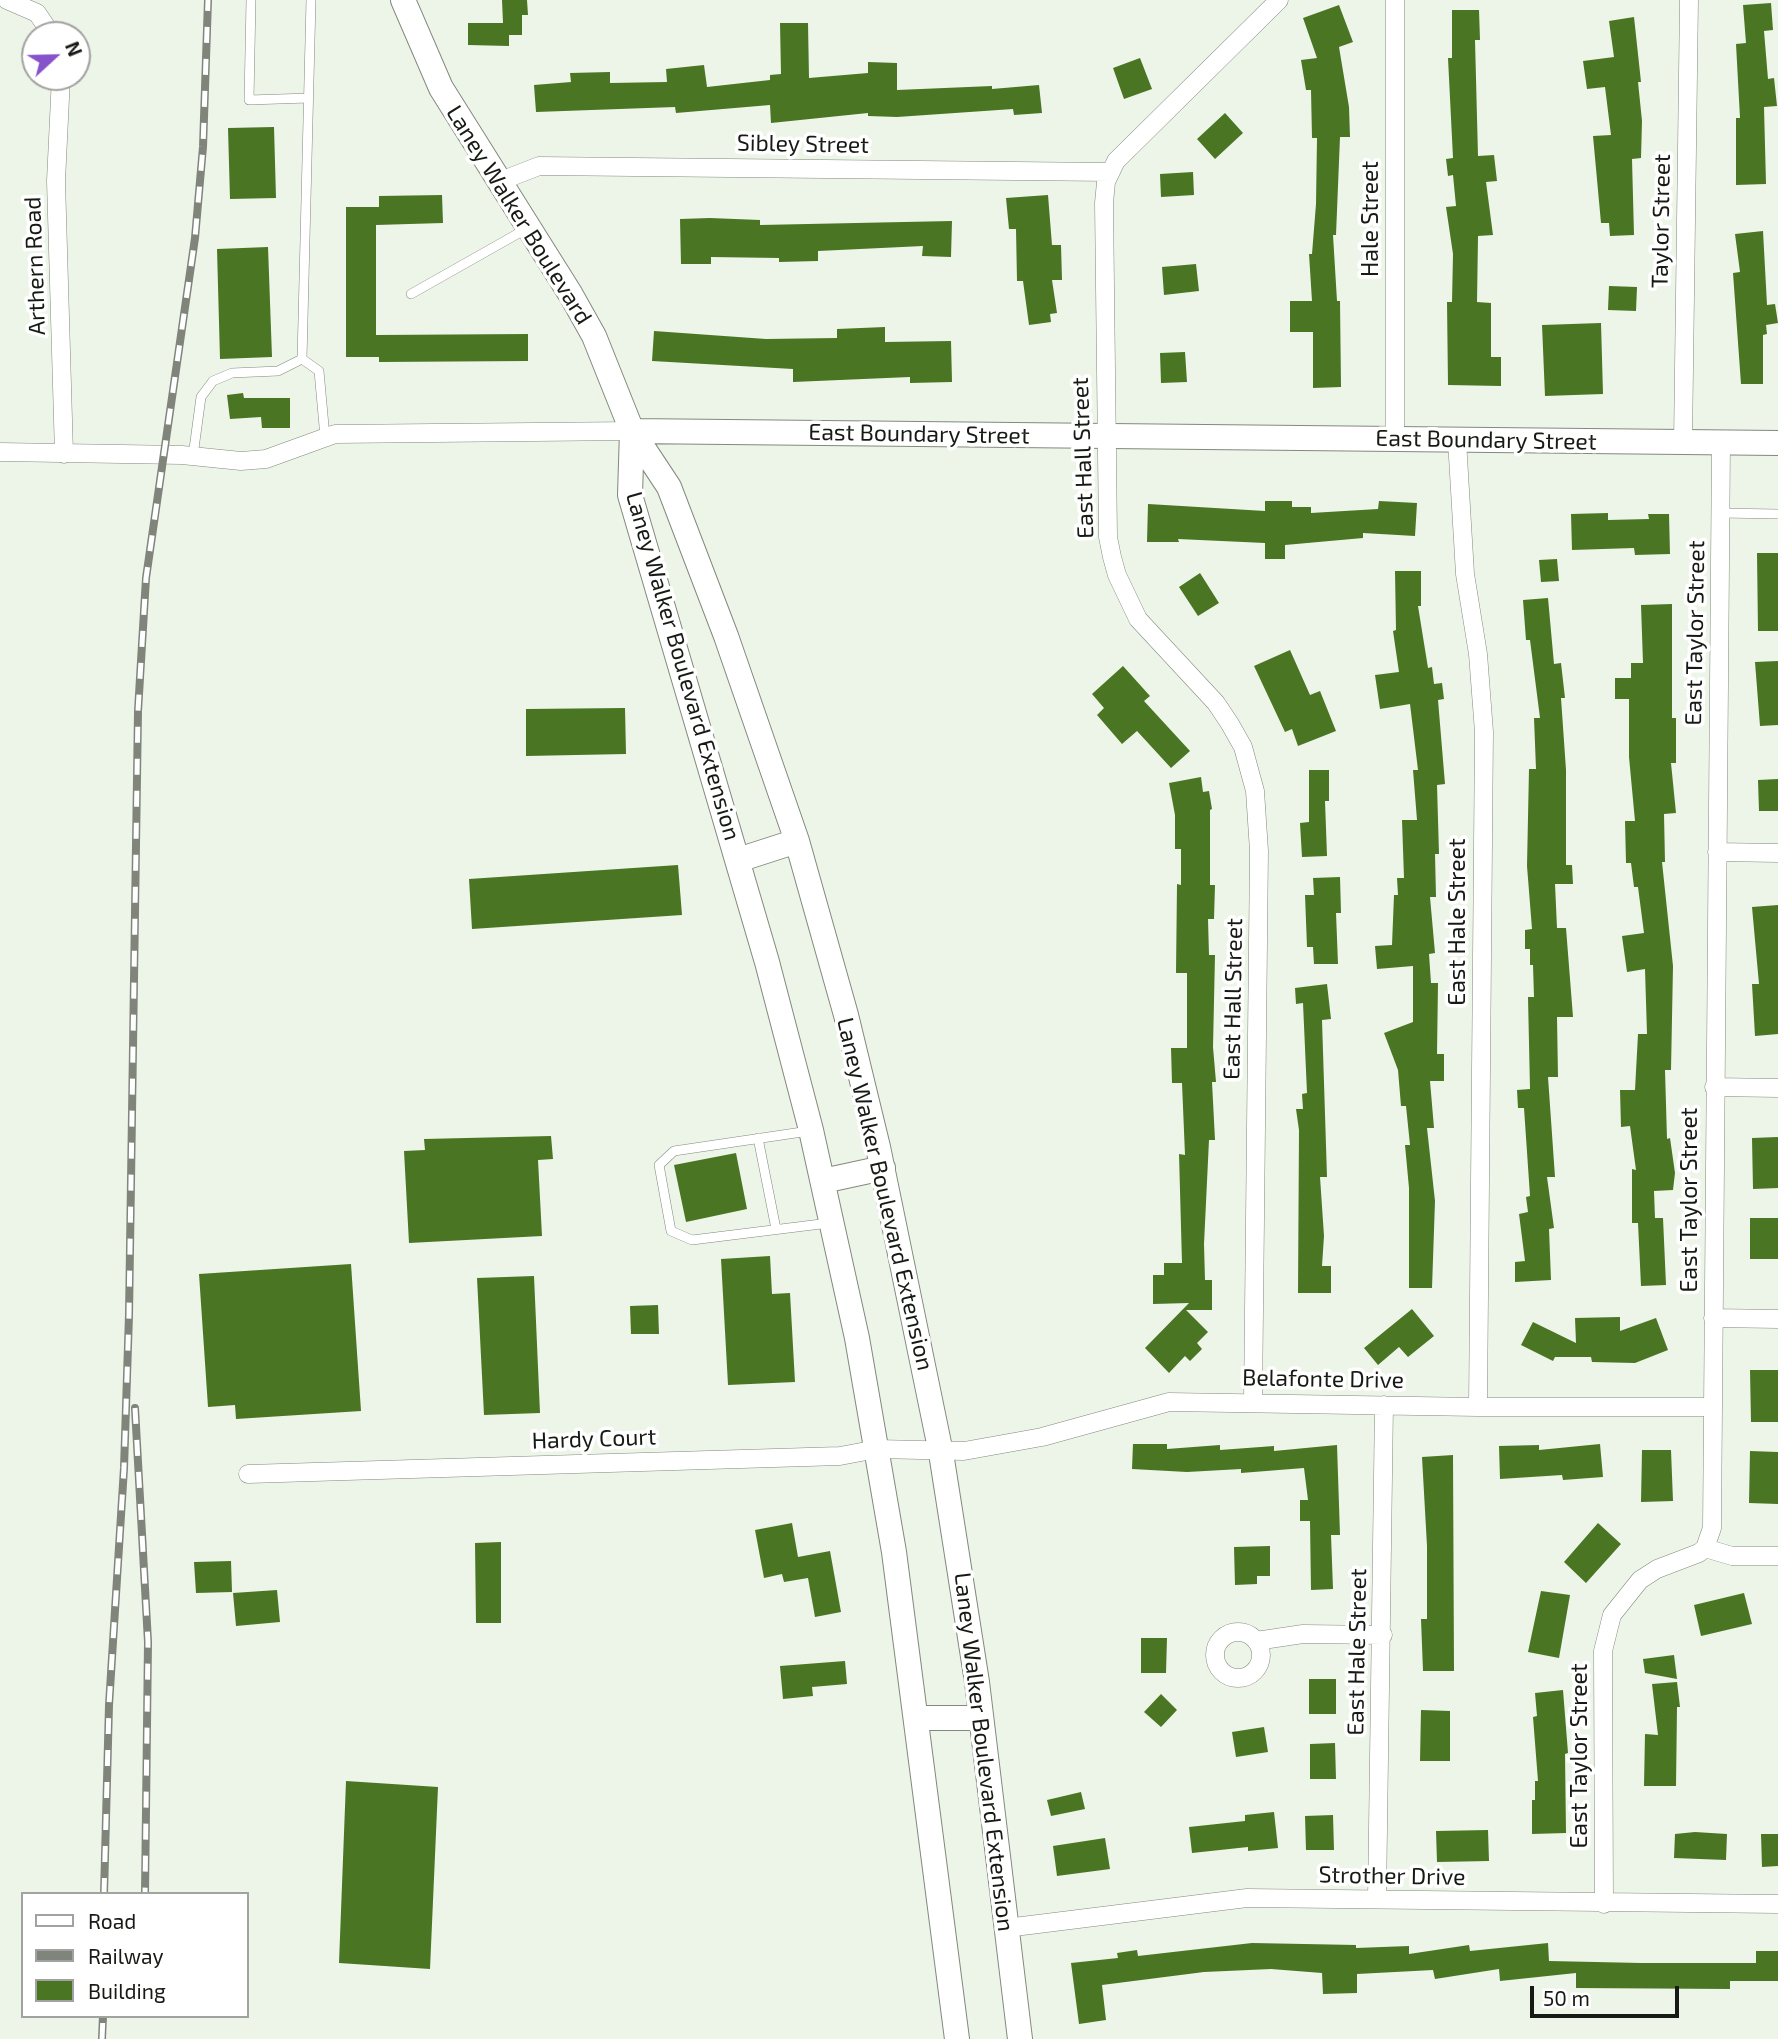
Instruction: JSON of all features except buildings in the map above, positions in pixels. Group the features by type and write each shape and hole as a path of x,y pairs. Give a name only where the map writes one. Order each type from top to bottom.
{"main road":[{"name":"Laney Walker Boulevard","path":"403,0 441,88 594,337 632,431"},
{"name":"East Boundary Street","path":"632,431 1778,443"},
{"name":"Laney Walker Boulevard Extension","path":"632,431 669,487 726,636 797,841 846,1014 883,1168 941,1453 981,1718 1020,2039"},
{"name":"Laney Walker Boulevard Extension","path":"632,431 630,495 738,860 811,1130 832,1222 877,1449 894,1552 957,2039"},
{"path":"738,860 797,841"},
{"path":"823,1181 883,1168"},
{"path":"916,1718 981,1718"}],"street":[{"path":"7,0 37,13 42,21"},
{"name":"East Hall Street","path":"1253,1402 1259,851 1255,791 1243,747 1230,724 1216,703 1138,619 1117,575 1108,537 1104,204 1110,172 1125,151 1279,0"},
{"name":"Hale Street","path":"1395,0 1395,439"},
{"name":"Taylor Street","path":"1683,442 1689,0"},
{"name":"Arthern Road","path":"60,91 56,181 64,454"},
{"name":"Sibley Street","path":"498,182 539,166 1110,172"},
{"name":"East Boundary Street","path":"0,452 193,456 241,461 266,459 325,437 364,433 632,431"},
{"name":"East Hale Street","path":"1457,440 1465,574 1478,654 1484,732 1478,1407"},
{"name":"East Taylor Street","path":"1604,1905 1603,1651 1612,1615 1640,1580 1705,1548 1712,1528 1721,443"},
{"path":"1717,852 1778,853"},
{"path":"1714,1087 1778,1088"},
{"path":"1713,1318 1778,1319"},
{"name":"Belafonte Drive","path":"941,1453 1042,1437 1169,1402 1478,1407 1711,1407"},
{"name":"East Hale Street","path":"1377,1899 1383,1635 1384,1405"},
{"name":"Hardy Court","path":"248,1474 840,1456 877,1449 941,1453"},
{"path":"1705,1548 1732,1556 1778,1556"},
{"path":"1256,1641 1303,1634 1383,1635"},
{"name":"Strother Drive","path":"1006,1927 1247,1898 1604,1905 1778,1904"}],"lane":[{"path":"251,0 249,100 309,98"},
{"path":"302,359 311,0"},
{"path":"411,294 528,228"},
{"path":"302,359 319,371 325,437"},
{"path":"193,456 201,397 213,381 232,373 278,371 302,359"},
{"path":"1721,513 1778,514"},
{"path":"811,1130 674,1151 659,1165 671,1231 692,1240 832,1222"},
{"path":"758,1138 776,1229"}],"railway":[{"path":"104,1892 109,1705 124,1468 129,1315 138,711 146,578 195,238 203,147 208,0"},
{"path":"135,1408 148,1642 145,1892"},
{"path":"102,2039 103,2018"}]}
